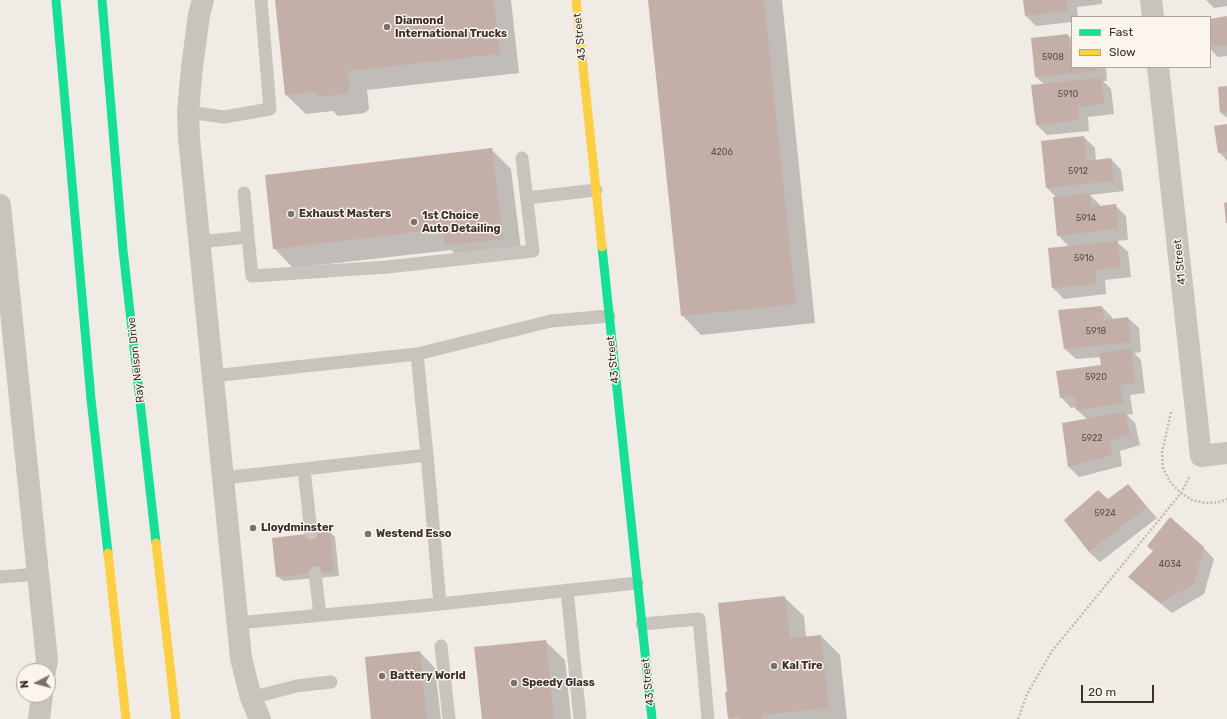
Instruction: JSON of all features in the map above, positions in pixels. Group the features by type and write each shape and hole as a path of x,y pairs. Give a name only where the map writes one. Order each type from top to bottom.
{"main road":[{"path":"56,0 91,399 126,719"},
{"name":"Ray Nelson Drive","path":"102,0 124,250 176,719"},
{"name":"43 Street","path":"576,0 652,719"}],"street":[{"path":"203,0 199,15 194,52 188,112 189,138 241,658 251,698 260,719"},
{"path":"1151,0 1153,16"},
{"name":"41 Street","path":"1158,68 1201,456 1227,453"},
{"path":"0,205 46,663"},
{"path":"39,719 41,703"}],"lane":[{"path":"188,112 224,117 270,109 261,0"},
{"path":"244,193 252,276 387,267 532,251 522,158"},
{"path":"527,198 596,190"},
{"path":"199,242 248,237"},
{"path":"212,376 417,354 551,321 609,316"},
{"path":"417,354 440,604"},
{"path":"223,478 427,455"},
{"path":"304,469 311,533"},
{"path":"315,572 320,615"},
{"path":"0,577 38,574"},
{"path":"237,623 440,604 637,583"},
{"path":"567,590 580,719"},
{"path":"642,624 698,619 708,719"},
{"path":"442,646 449,719"},
{"path":"251,698 296,686 331,682"}],"path":[{"path":"1171,411 1162,452 1162,469 1170,483 1192,500 1205,503 1220,502 1227,499"},
{"path":"1018,719 1027,694 1052,651 1181,493"}],"building":[{"name":"Diamond International Trucks","path":"275,0 494,0 500,54 348,71 350,89 345,94 318,97 317,92 285,95"},
{"path":"648,0 764,0 796,304 681,316"},
{"path":"1023,0 1067,0 1068,11 1025,16"},
{"path":"1227,16 1227,45 1211,46 1211,19"},
{"path":"1068,34 1071,48 1071,68 1097,68 1097,71 1035,77 1031,38"},
{"path":"1101,78 1104,104 1078,107 1079,120 1036,125 1031,85"},
{"path":"1227,86 1227,112 1220,113 1218,87"},
{"path":"1227,124 1227,152 1218,153 1214,126"},
{"path":"1084,136 1087,161 1111,158 1114,181 1046,188 1041,141"},
{"path":"492,148 503,239 445,245 443,229 273,249 265,175"},
{"path":"1090,193 1091,207 1116,204 1118,229 1057,236 1053,197"},
{"path":"1227,202 1227,223 1226,223 1224,203"},
{"path":"1118,241 1121,267 1095,270 1096,284 1052,288 1048,248"},
{"path":"1102,306 1104,320 1128,317 1131,342 1064,349 1058,310"},
{"path":"1131,348 1135,383 1120,385 1123,404 1076,410 1074,396 1060,398 1056,371 1101,365 1099,353"},
{"path":"1125,412 1130,435 1110,441 1112,455 1068,467 1062,423"},
{"path":"1128,484 1147,507 1089,552 1064,520 1098,490 1108,499"},
{"path":"1170,517 1204,547 1194,584 1161,603 1128,577 1153,551 1147,546"},
{"path":"330,531 334,571 276,577 272,538"},
{"name":"Kal Tire","path":"785,596 790,638 821,635 829,708 762,715 762,719 741,719 741,717 728,718 725,692 727,692 718,603"},
{"name":"Speedy Glass","path":"546,640 554,719 482,719 474,647"},
{"path":"420,651 427,719 371,719 365,657"}],"traffic: fast":[{"path":"56,0 91,399 108,553"},
{"path":"102,0 123,250 156,543"},
{"path":"602,247 652,719"}],"traffic: slow":[{"path":"576,0 602,247"},
{"path":"156,543 176,719"},
{"path":"108,553 126,719"}],"place":[{"name":"Diamond International Trucks","path":"387,27"},
{"name":"Exhaust Masters","path":"291,214"},
{"name":"1st Choice Auto Detailing","path":"414,222"},
{"name":"Lloydminster","path":"253,528"},
{"name":"Westend Esso","path":"368,534"},
{"name":"Kal Tire","path":"774,666"},
{"name":"Battery World","path":"382,676"},
{"name":"Speedy Glass","path":"514,683"}]}
